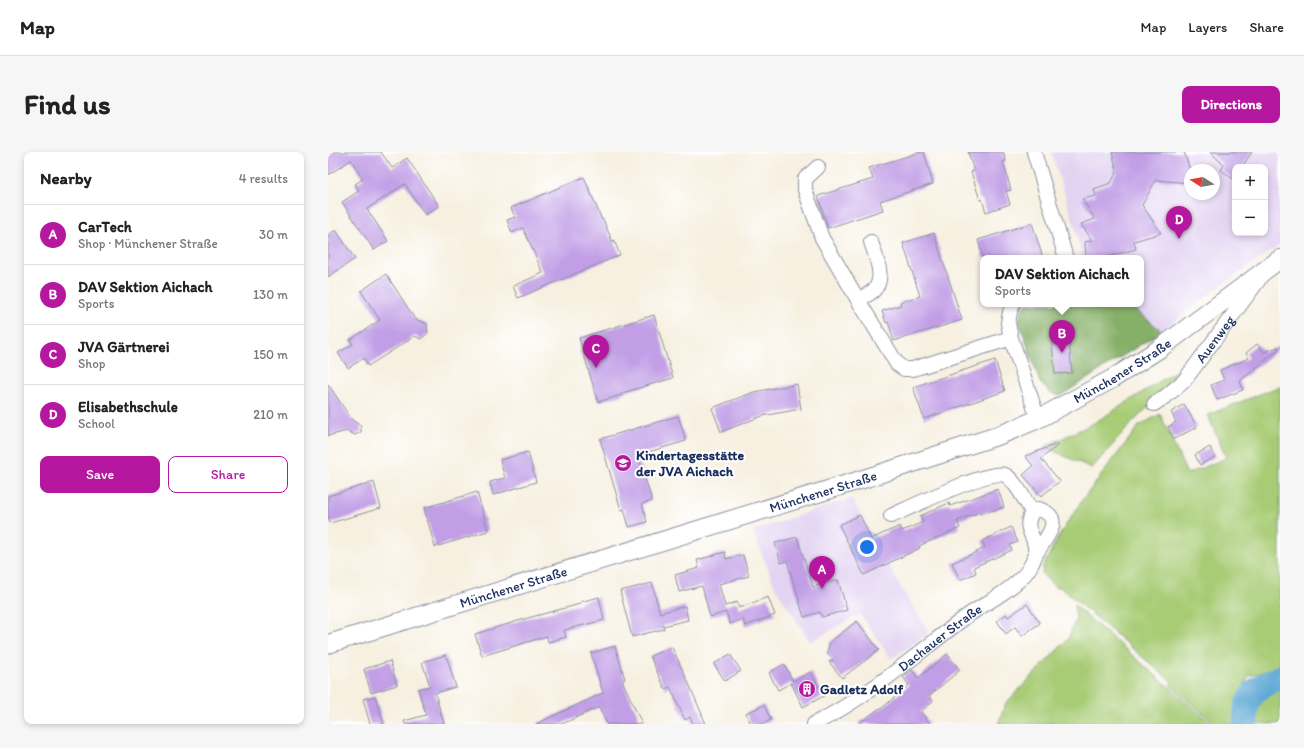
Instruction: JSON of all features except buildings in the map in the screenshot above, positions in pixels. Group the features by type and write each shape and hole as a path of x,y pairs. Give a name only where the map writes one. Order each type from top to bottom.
{"main road":[{"name":"Münchener Straße","path":"328,644 931,458 1000,435 1038,419 1112,379 1159,349 1274,263"}],"street":[{"path":"1034,152 1065,255"},
{"path":"818,167 805,179 805,190 822,238 897,364 904,369 913,369 1012,338"},
{"path":"858,300 874,290 879,280 879,270 871,242"},
{"name":"Auenweg","path":"1154,404 1184,381 1274,263"},
{"path":"1012,307 1008,323 1038,419"},
{"path":"891,516 948,490 995,475 1004,475 1011,479 1032,512 1028,521 1029,532 1034,543 1036,554"},
{"name":"Dachauer Straße","path":"814,724 835,714 865,694 970,614 1017,582 1032,564 1036,554 1045,542 1053,527 1052,517 1048,512 1039,508 1032,512"}],"shaded area":[{"path":"1051,152 1280,152 1280,245 1224,283 1162,331 1132,307 1144,307 1144,255 1081,255 1076,230"},
{"path":"852,499 896,579 929,633 891,659 860,614 810,642 775,587 753,531 838,502"}],"green space":[{"path":"1024,307 1132,307 1162,331 1060,396 1050,393 1040,383 1019,321 1022,309"},
{"path":"1193,360 1195,361 1132,423 1092,468 1044,447 1094,423"},
{"path":"1280,386 1280,667 1249,676 1245,684 1239,724 1215,724 1170,685 1172,682 1060,587 1055,587 1042,574 1043,566 1062,531 1083,499 1139,426 1160,414 1187,474 1226,458 1208,415"},
{"path":"1074,605 1212,724 998,724 1006,703 1068,639 1076,619"},
{"path":"1280,685 1280,724 1250,724 1252,707 1264,693"}],"waterway":[{"path":"1245,724 1246,707 1249,699 1260,687 1280,677"}],"place":[{"name":"Elisabethschule","path":"1179,239"},
{"name":"DAV Sektion Aichach","path":"1062,353"},
{"name":"JVA Gärtnerei","path":"596,368"},
{"name":"Kindertagesstätte der JVA Aichach","path":"623,463"},
{"name":"CarTech","path":"822,589"},
{"name":"Gadletz Adolf","path":"807,689"}]}
